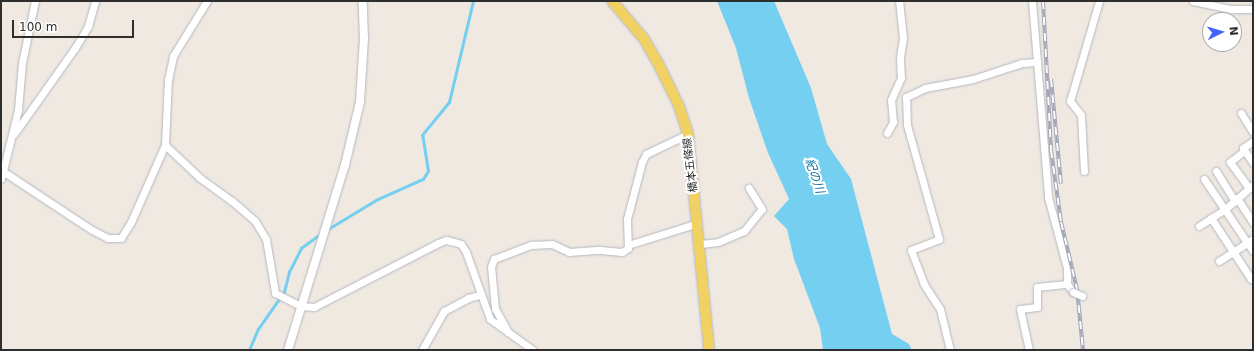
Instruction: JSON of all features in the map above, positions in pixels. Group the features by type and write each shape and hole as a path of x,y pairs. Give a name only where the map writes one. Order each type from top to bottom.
{"main road":[{"name":"橋本五條線","path":"612,1 644,39 658,63 679,106 688,134 698,223 709,350"}],"street":[{"path":"35,1 22,63 18,110 3,176 92,230 108,238 121,238 131,222 165,145 166,110 173,56 206,1"},
{"path":"11,139 75,48 88,26 95,1"},
{"path":"288,350 345,165 360,102 364,39 363,1"},
{"path":"887,133 894,122 892,100 901,78 900,57 903,38 899,1"},
{"path":"1032,1 1048,197 1067,268 1067,284 1073,292 1084,298"},
{"path":"1084,171 1082,115 1070,101 1099,1"},
{"path":"1193,1 1232,9 1253,9"},
{"path":"950,350 940,309 924,284 911,250 939,239 907,125 906,97 925,88 973,79 1022,63 1037,62"},
{"path":"1241,113 1253,132"},
{"path":"509,334 495,309 491,267 494,259 531,245 552,244 569,252 600,250 622,252 628,248 627,219 642,162 646,154 688,134"},
{"path":"1253,141 1242,148 1253,163"},
{"path":"165,145 200,178 232,201 255,222 266,239 275,293 301,306 314,307 446,240 461,244 479,295 490,319 533,350"},
{"path":"1200,226 1224,210 1252,187 1230,162 1244,151"},
{"path":"1216,172 1253,223"},
{"path":"1204,179 1224,210 1250,241 1253,252"},
{"path":"700,244 718,242 744,231 762,209 749,188"},
{"path":"1211,218 1251,279"},
{"path":"628,245 698,223"},
{"path":"1219,261 1250,241"},
{"path":"1028,350 1020,310 1038,307 1037,287 1067,284"},
{"path":"422,350 444,311 468,298 479,295"}],"water":[{"name":"紀の川","path":"717,1 774,1 811,88 827,144 851,179 892,334 909,344 912,350 823,350 820,328 794,259 787,229 774,216 789,199 768,153 749,98 736,48"}],"waterway":[{"path":"328,229 376,200 423,179 428,171 422,135 449,102 473,1"},
{"path":"249,350 258,329 284,292 289,272 301,248 322,233"}],"railway":[{"path":"1043,1 1051,150 1061,222 1077,289 1083,350"},
{"path":"1051,79 1061,184"}]}
